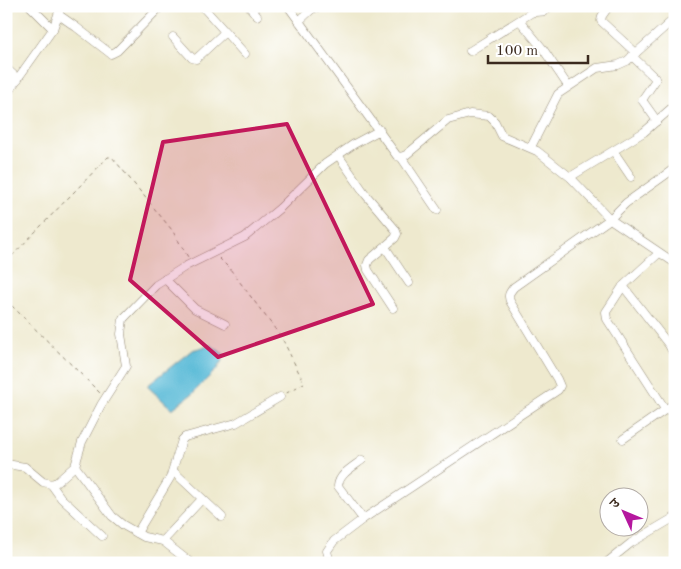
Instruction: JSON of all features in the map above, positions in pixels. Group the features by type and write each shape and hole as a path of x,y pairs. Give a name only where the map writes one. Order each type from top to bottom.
{"street":[{"path":"30,6 52,30"},
{"path":"6,95 52,30 61,6"},
{"path":"58,15 111,54 161,6"},
{"path":"202,6 245,54"},
{"path":"249,6 257,16"},
{"path":"288,6 380,130 397,156 401,157 437,210"},
{"path":"299,21 312,9 321,6"},
{"path":"470,50 531,13 546,11 550,6"},
{"path":"609,6 601,21 655,78 655,81 642,100 657,121"},
{"path":"531,147 554,98 568,86 597,68 622,63 675,18"},
{"path":"520,20 568,86"},
{"path":"173,37 192,58 196,59 225,32"},
{"path":"6,68 18,79"},
{"path":"570,177 614,152 644,132 675,106"},
{"path":"401,157 406,155 448,120 470,114 489,116 495,122 502,136 531,147 570,177 610,219 658,254 673,259"},
{"path":"50,484 57,482 75,466 82,442 101,405 126,366 121,334 123,319 156,285 192,263 245,237 280,208 318,170 354,144 380,130"},
{"path":"614,152 632,177"},
{"path":"338,155 366,195 395,229 397,234 395,238 369,260 367,265 368,270 393,308"},
{"path":"329,562 327,551 334,541 363,519 558,390 560,386 557,379 508,298 509,293 514,287 610,219 626,203 675,168"},
{"path":"385,247 409,283"},
{"path":"658,254 623,286 606,312 607,319 665,410"},
{"path":"165,280 196,309 225,324"},
{"path":"623,286 669,345 675,356"},
{"path":"137,533 172,471 180,444 186,437 236,424 280,397"},
{"path":"623,439 675,403"},
{"path":"362,460 342,476 338,481 338,486 363,519"},
{"path":"6,464 25,468 44,482 50,484 61,498 102,536"},
{"path":"75,466 112,516 144,537 163,541 191,563"},
{"path":"172,471 222,517"},
{"path":"163,541 202,499"},
{"path":"606,563 631,543 675,517"}],"path":[{"path":"6,262 108,157 112,157 172,230 192,263"},
{"path":"213,253 230,269 282,338 304,383 280,397"},
{"path":"6,300 106,399"}],"highlighted area":[{"path":"287,124 373,304 218,357 130,280 163,142"}],"water":[{"path":"211,345 225,355 217,369 192,394 172,409 147,386 192,350"}]}
